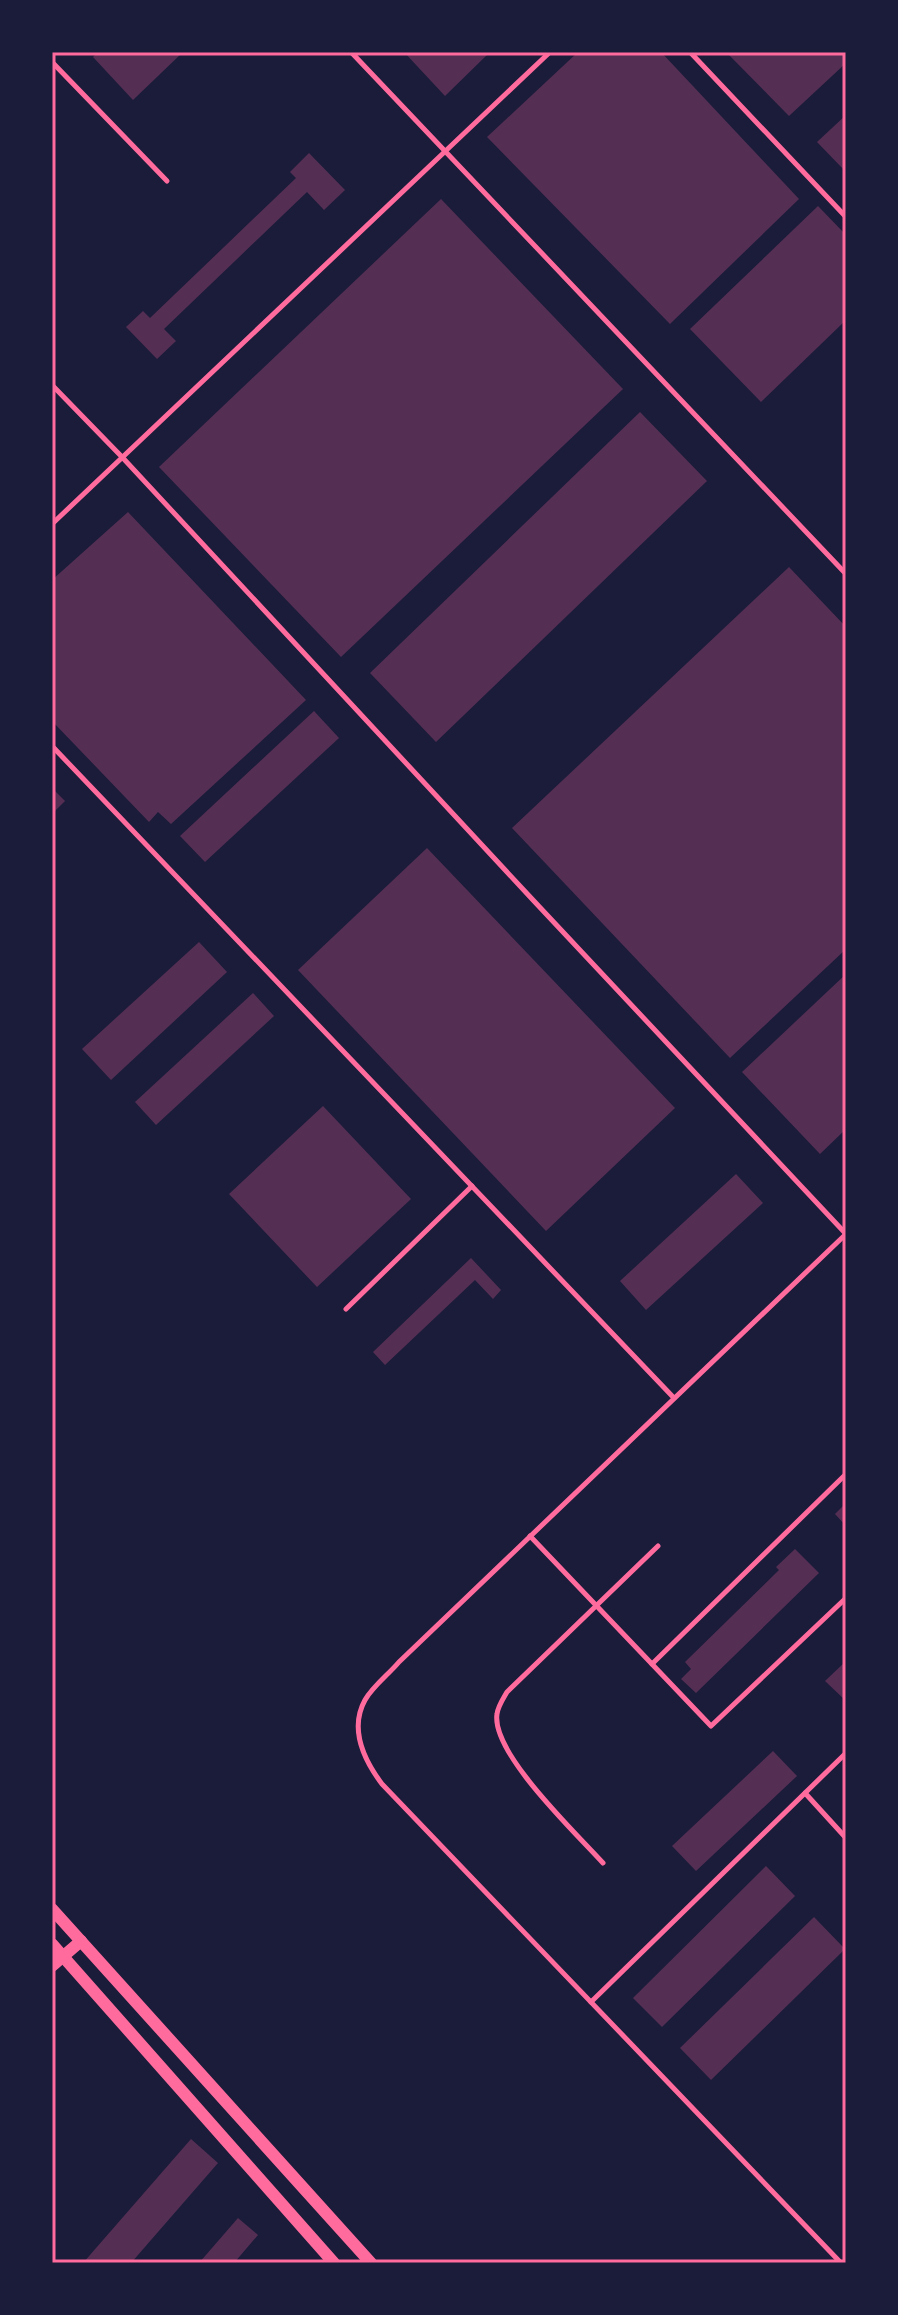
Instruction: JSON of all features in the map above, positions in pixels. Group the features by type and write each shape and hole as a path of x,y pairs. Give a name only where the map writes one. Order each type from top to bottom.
{"street":[{"path":"52,1909 371,2263"},
{"path":"71,1930 52,1945 334,2263"},
{"path":"52,1966 81,1941"}],"lane":[{"path":"351,52 846,574"},
{"path":"52,524 550,52"},
{"path":"690,52 846,217"},
{"path":"52,62 167,181"},
{"path":"52,385 846,1234 399,1662 366,1698 360,1712 360,1743 370,1768 382,1784 841,2263"},
{"path":"52,746 674,1398"},
{"path":"346,1309 472,1186"},
{"path":"652,1664 846,1474"},
{"path":"530,1536 711,1726 846,1598"},
{"path":"603,1863 513,1760 500,1735 496,1715 507,1692 658,1546"},
{"path":"591,2002 846,1753"},
{"path":"805,1793 846,1838"}],"building":[{"path":"98,52 183,52 133,100 93,57"},
{"path":"404,52 490,52 445,96"},
{"path":"578,52 661,52 799,199 670,324 487,137"},
{"path":"726,52 846,52 846,63 789,116"},
{"path":"846,115 846,172 817,142"},
{"path":"309,153 345,190 324,210 307,192 164,329 176,341 157,359 126,327 143,311 150,318 296,178 290,172"},
{"path":"441,199 623,389 341,657 159,467"},
{"path":"818,206 846,235 846,320 761,402 690,329"},
{"path":"640,412 707,481 436,742 370,673"},
{"path":"128,512 306,700 171,824 158,812 149,822 52,721 52,580"},
{"path":"789,567 846,627 846,949 730,1058 512,828"},
{"path":"314,711 339,738 205,862 180,836"},
{"path":"52,788 65,801 52,814"},
{"path":"427,848 675,1108 546,1231 298,970"},
{"path":"199,942 227,972 111,1080 82,1049"},
{"path":"846,974 846,1129 820,1154 742,1072"},
{"path":"253,993 274,1016 156,1125 135,1102"},
{"path":"323,1106 411,1199 317,1287 229,1194"},
{"path":"736,1174 763,1203 646,1310 620,1281"},
{"path":"471,1258 501,1290 493,1299 475,1280 385,1365 373,1352"},
{"path":"846,1503 846,1526 835,1514"},
{"path":"795,1549 819,1573 696,1693 681,1679 691,1669 685,1662 779,1570 776,1567"},
{"path":"846,1661 846,1701 825,1681"},
{"path":"773,1751 797,1776 696,1871 672,1846"},
{"path":"766,1866 795,1896 662,2027 633,1998"},
{"path":"814,1917 845,1949 711,2080 680,2048"},
{"path":"191,2139 218,2163 131,2263 83,2263"},
{"path":"238,2218 258,2235 234,2263 199,2263"}]}
